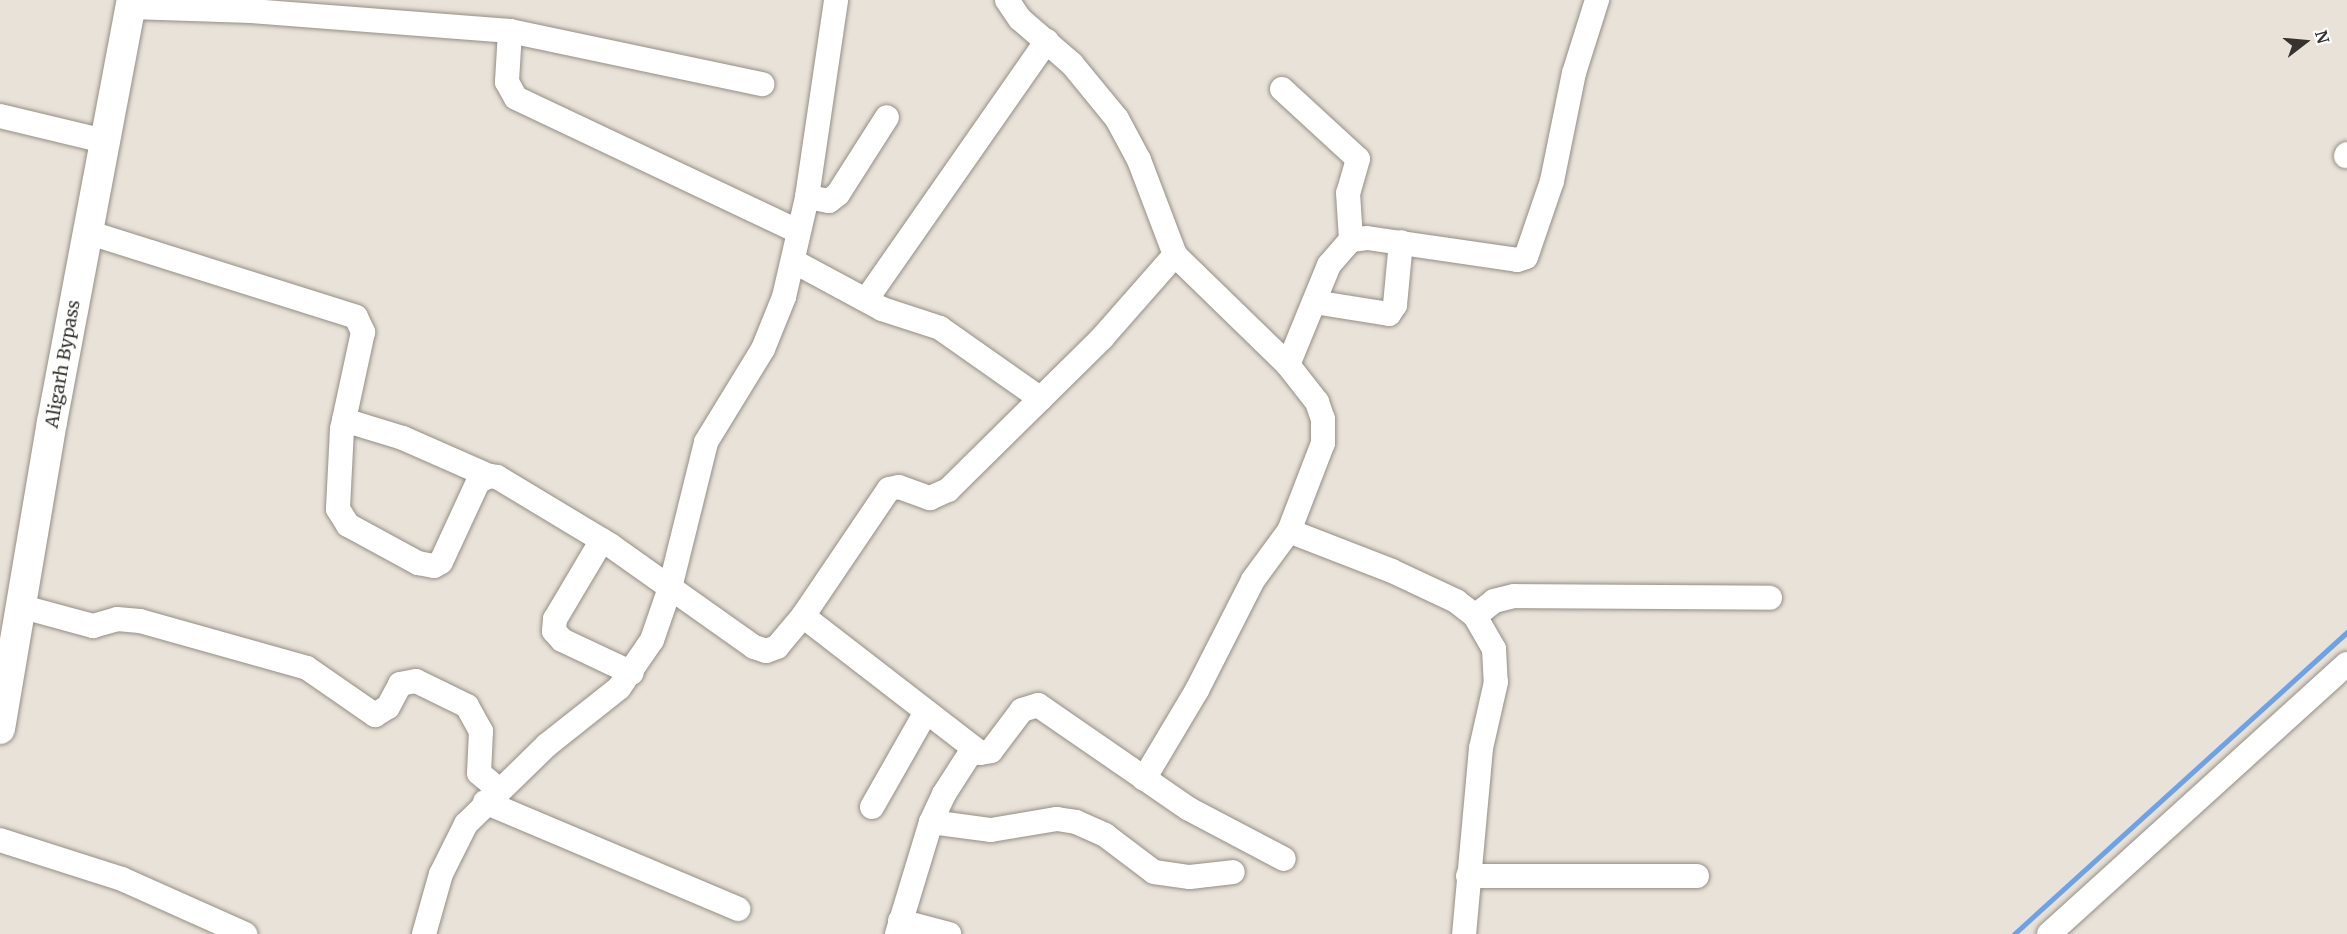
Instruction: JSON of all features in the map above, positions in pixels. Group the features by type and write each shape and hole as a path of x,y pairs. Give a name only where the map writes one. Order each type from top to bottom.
{"main road":[{"name":"Aligarh Bypass","path":"0,729 87,232 131,4"}],"street":[{"path":"424,934 430,906 454,844 491,796 547,745 604,702 632,673 652,640 670,588 702,452 714,425 763,349 781,306 807,196 836,0"},
{"path":"1007,0 1020,19 1047,41 1098,94 1128,136 1175,255 1288,365 1317,402 1324,433 1319,459 1289,531 1253,580 1197,690 1144,779"},
{"path":"1351,240 1401,242 1517,260 1526,257 1552,181 1574,73 1597,0"},
{"path":"131,4 251,10 510,31 762,84"},
{"path":"510,31 507,82 516,98 798,231"},
{"path":"866,300 1047,41"},
{"path":"1282,89 1358,159 1348,193 1351,240 1329,266 1288,365"},
{"path":"0,116 104,141"},
{"path":"807,196 829,201 838,194 887,117"},
{"path":"87,232 356,317 363,332 344,420 338,498 342,518 418,563 434,566 441,562 475,487 489,476"},
{"path":"1314,302 1389,314 1395,305 1401,242"},
{"path":"344,420 403,438 489,476 504,480 602,540 760,650 777,647 803,616 889,489 899,487 924,498 939,495 1041,399 1141,297 1175,255"},
{"path":"793,261 866,300 939,328 1041,399"},
{"path":"1289,531 1392,571 1456,602 1475,616 1494,650 1497,664 1481,748 1464,934"},
{"path":"602,540 555,619 554,631 562,640 632,673"},
{"path":"1475,616 1494,601 1514,596 1770,598"},
{"path":"23,607 93,626 117,619 140,621 307,668 322,675 375,715 388,708 400,684 416,681 467,705 481,731 479,773 491,796 738,909"},
{"path":"803,616 980,753 991,751 1022,710 1038,705 1211,823 1284,859"},
{"path":"2049,934 2347,663"},
{"path":"872,807 926,712"},
{"path":"949,934 899,927 932,822 944,794 973,749"},
{"path":"932,822 974,830 1057,819 1076,822 1105,835 1154,872 1190,877 1233,872"},
{"path":"0,840 122,879 245,934"},
{"path":"1468,876 1697,876"}],"waterway":[{"path":"2014,934 2347,632"}]}
